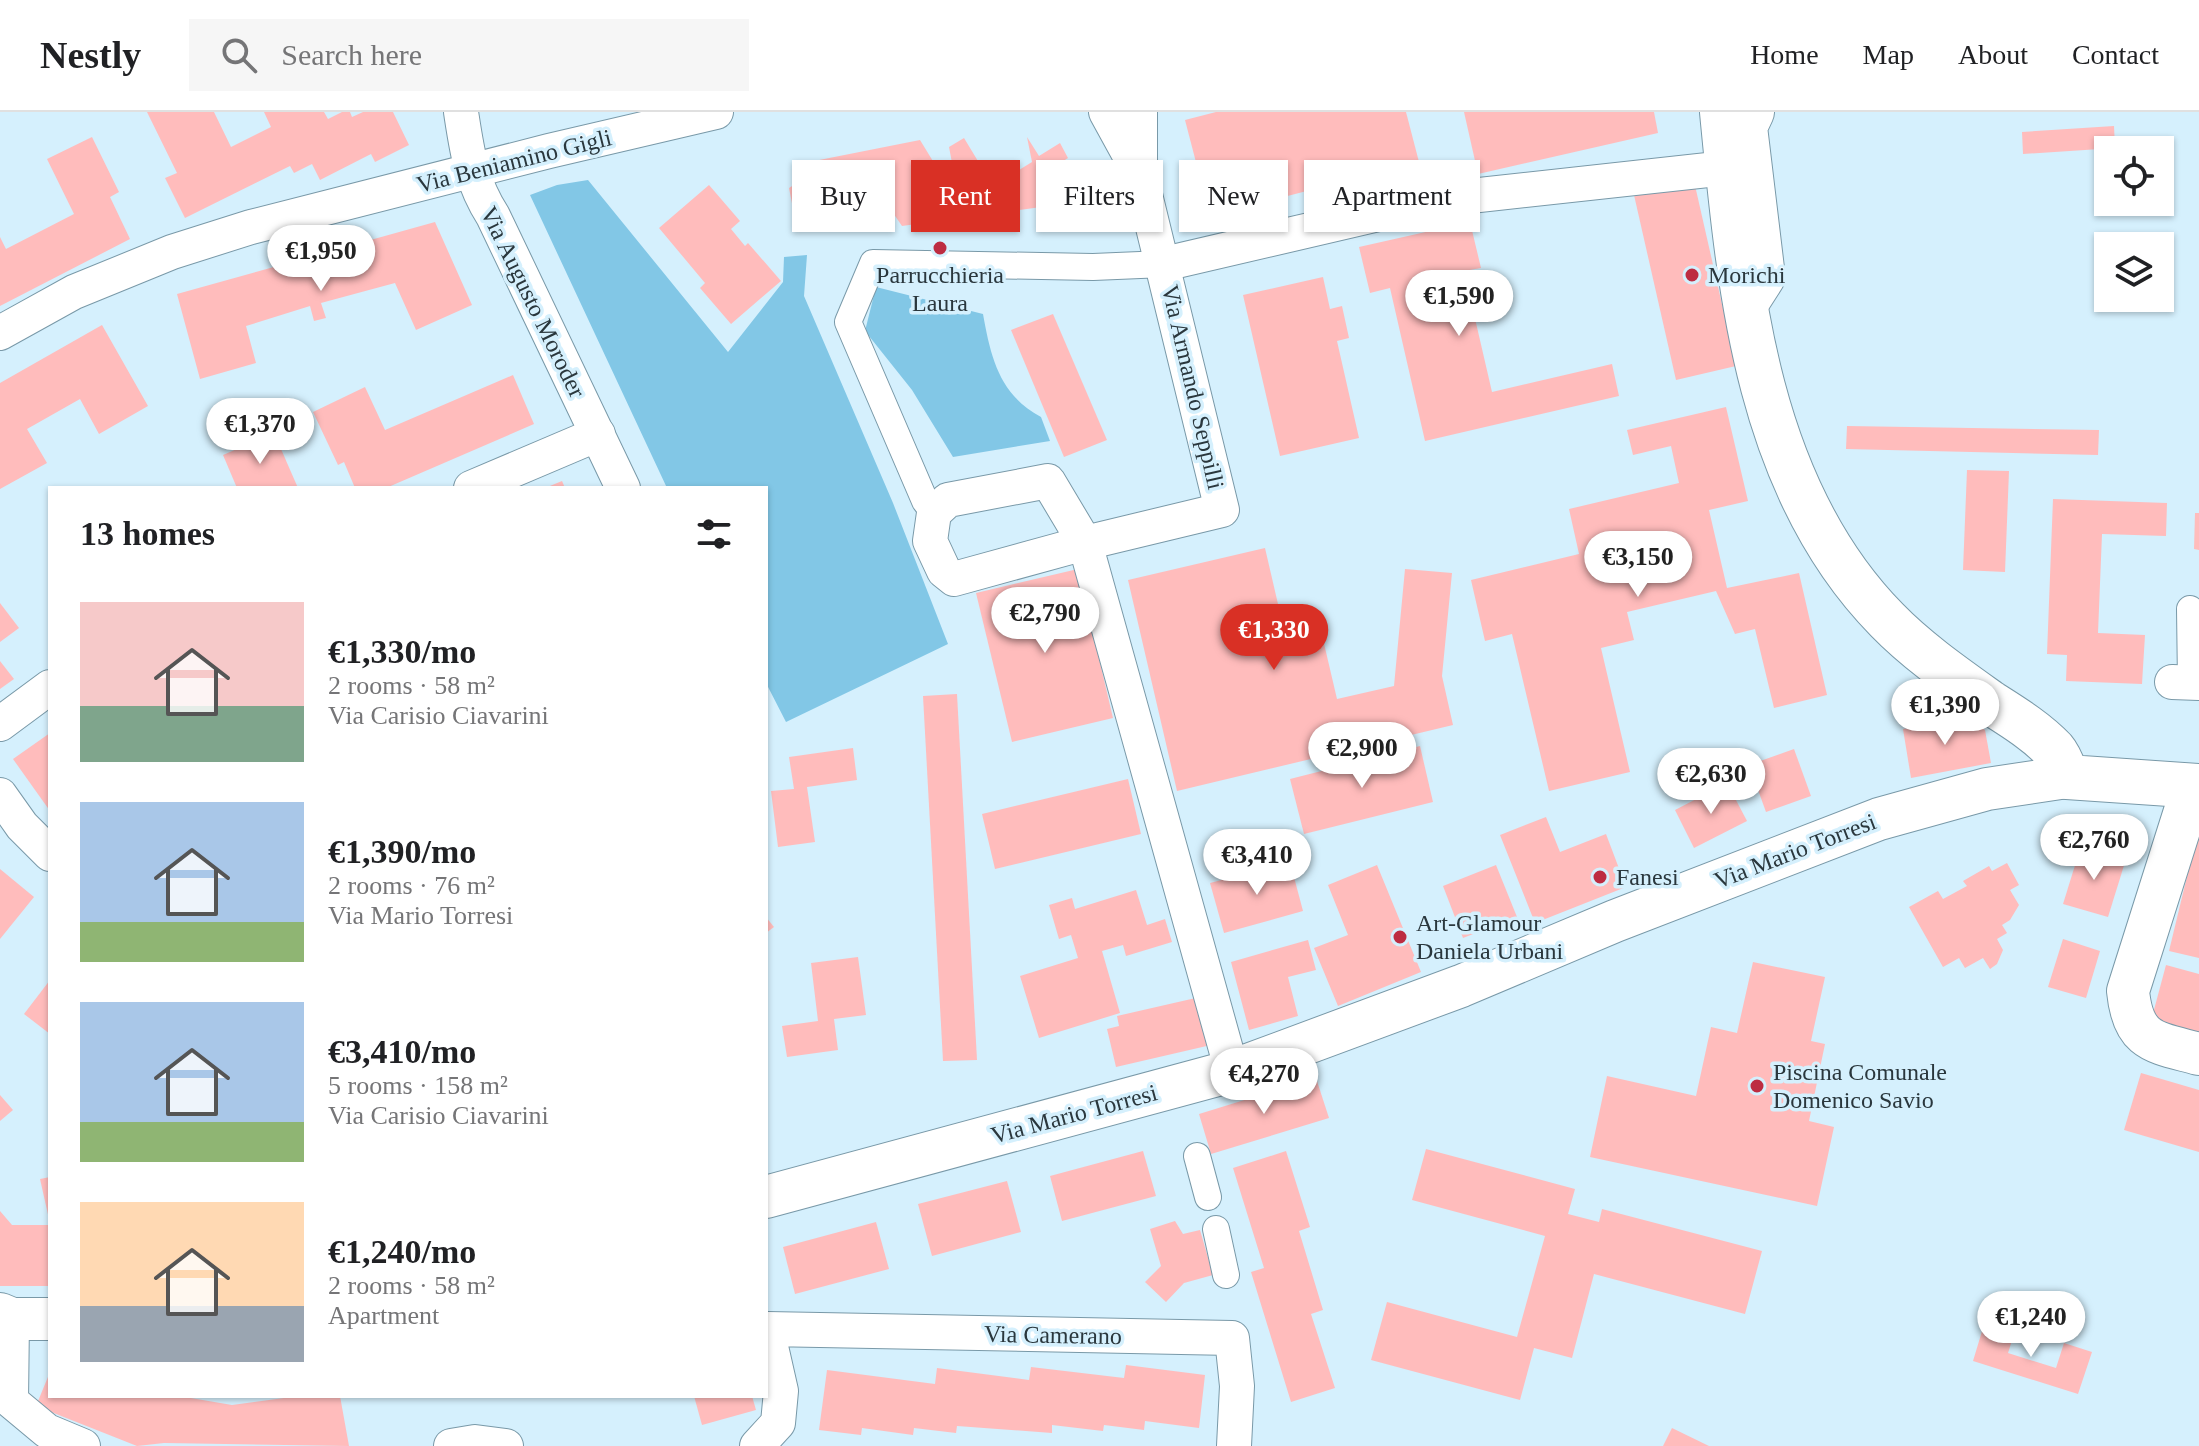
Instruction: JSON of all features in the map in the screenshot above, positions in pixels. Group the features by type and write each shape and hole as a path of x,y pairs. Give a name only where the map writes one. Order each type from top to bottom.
{"main road":[{"path":"1722,112 1726,168 1762,391 1781,451 1837,561 1887,620 1950,673 2011,713 2056,752 2067,777"},
{"name":"Via Mario Torresi","path":"2067,777 2196,786"}],"street":[{"name":"Via Augusto Moroder","path":"461,112 470,172 622,486"},
{"name":"Via Beniamino Gigli","path":"0,333 74,292 172,252 251,227 716,112"},
{"name":"Via Armando Seppilli","path":"1106,112 1132,160"},
{"name":"Via Armando Seppilli","path":"1140,112 1140,160"},
{"path":"1748,302 1764,277 1746,127 1753,112"},
{"path":"1164,264 1443,199 1726,168"},
{"name":"Via Armando Seppilli","path":"1085,543 1222,510 1155,232"},
{"name":"Via Armando Seppilli","path":"934,513 925,501 848,322 840,312 873,263 1093,267 1164,264"},
{"path":"476,486 598,434"},
{"path":"1085,543 954,579 944,571 930,541 934,513 948,500 1048,481 1085,543 1232,1071"},
{"path":"2187,683 2190,609"},
{"path":"0,724 48,688"},
{"name":"Via Mario Torresi","path":"768,1196 1232,1071 1461,986 1615,921 1879,819 1987,789 2067,777"},
{"path":"2196,786 2128,991 2130,1016 2147,1040 2199,1054"},
{"path":"0,795 22,826 48,852"},
{"path":"1197,1156 1208,1197"},
{"path":"1216,1229 1226,1275"},
{"path":"21,1317 11,1401 47,1431 83,1446"},
{"name":"Via Camerano","path":"768,1328 1232,1338 1237,1386 1234,1446"},
{"name":"Via Camerano","path":"757,1446 778,1423 781,1391 768,1336"}],"shaded area":[{"path":"588,180 728,352 783,282 784,257 807,255 804,296 893,503 948,644 786,722 768,687 768,486 666,486 530,195 557,185"},
{"path":"876,287 983,314 1000,374 1016,398 1041,417 1050,441 953,457 912,390 865,331"}],"building":[{"path":"147,112 214,112 231,147 271,127 264,112 324,112 328,119 342,112 350,112 352,117 363,112 393,112 409,145 375,162 371,154 320,180 312,164 294,173 290,166 185,218 165,178 177,173"},
{"path":"1216,112 1406,112 1418,160 1304,160 1304,192 1288,196 1288,160 1195,160 1185,120"},
{"path":"1464,112 1654,112 1658,133 1480,174 1480,160 1475,160"},
{"path":"2114,126 2114,136 2094,136 2094,149 2023,154 2022,132"},
{"path":"92,137 119,192 110,197 130,239 0,306 0,237 6,249 74,214 47,159"},
{"path":"1027,137 1039,156 1060,143 1068,158 1036,160 1036,208 1020,210 1020,169 1032,162"},
{"path":"964,138 977,160 951,160 949,147"},
{"path":"920,140 932,160 911,160 911,225 902,226 895,216 895,160 819,160"},
{"path":"1694,181 1736,366 1676,380 1634,195"},
{"path":"709,185 740,221 731,229 745,246 748,243 781,281 731,324 700,288 705,283 659,228"},
{"path":"435,222 472,305 416,330 395,283 321,303 326,318 314,321 310,306 246,326 256,363 200,379 177,294"},
{"path":"1426,232 1472,232 1481,268 1464,271 1492,392 1612,364 1619,396 1425,441 1390,288 1370,293 1359,247"},
{"path":"1323,277 1330,309 1342,306 1349,338 1337,341 1359,438 1280,456 1243,295"},
{"path":"1053,314 1107,440 1064,457 1011,330"},
{"path":"102,325 148,406 99,434 80,399 27,429 47,463 0,489 0,383"},
{"path":"513,375 534,424 391,486 354,486 344,462 338,465 313,412 365,387 385,430"},
{"path":"1726,407 1748,501 1709,510 1727,588 1799,573 1827,695 1774,708 1755,629 1735,634 1716,591 1627,612 1634,640 1601,648 1630,772 1549,791 1512,634 1485,641 1471,580 1579,554 1569,509 1679,483 1671,446 1633,455 1627,430"},
{"path":"1847,426 2099,430 2098,455 1846,449"},
{"path":"274,433 297,486 236,486 223,455"},
{"path":"1967,470 2009,471 2005,572 1963,570"},
{"path":"2053,499 2167,503 2166,536 2102,534 2098,633 2145,635 2142,684 2066,681 2067,655 2047,654"},
{"path":"2195,513 2199,513 2199,550 2194,549"},
{"path":"1265,548 1287,643 1322,635 1337,699 1394,686 1405,569 1452,573 1442,676 1453,725 1177,791 1128,580"},
{"path":"1078,569 1113,718 1012,742 976,593"},
{"path":"0,603 19,628 0,642"},
{"path":"0,661 14,679 0,689"},
{"path":"957,694 977,1060 943,1061 923,696"},
{"path":"1962,719 1985,730 1991,763 1911,778 1903,729"},
{"path":"48,734 48,808 13,759"},
{"path":"1420,746 1433,802 1304,834 1290,779"},
{"path":"853,748 857,780 807,787 815,842 778,847 771,791 794,789 789,757"},
{"path":"1794,749 1811,796 1766,812 1749,765"},
{"path":"1128,779 1141,834 995,869 982,814"},
{"path":"1727,783 1747,821 1694,848 1675,810"},
{"path":"1546,817 1560,852 1606,834 1626,887 1535,923 1500,835"},
{"path":"2199,831 2199,958 2169,951"},
{"path":"2081,846 2126,859 2108,917 2063,904"},
{"path":"1290,862 1303,911 1224,933 1210,883"},
{"path":"2007,863 2019,885 2010,890 2019,905 2010,920 2002,925 2007,933 1997,939 2003,950 1997,964 1990,969 1983,958 1965,968 1959,958 1943,967 1909,907 1938,891 1943,899 1967,886 1963,881 1989,866 1992,871"},
{"path":"1377,865 1421,972 1338,1006 1314,948 1348,935 1328,885"},
{"path":"1496,865 1517,917 1463,938 1443,886"},
{"path":"0,869 34,897 0,939"},
{"path":"1136,890 1147,925 1165,919 1172,942 1126,956 1123,945 1102,951 1120,1013 1039,1038 1020,976 1078,958 1071,935 1059,939 1049,905 1072,898 1075,909"},
{"path":"2063,939 2100,951 2086,998 2048,987"},
{"path":"1308,940 1316,970 1288,977 1298,1016 1249,1030 1231,962"},
{"path":"858,957 866,1015 834,1019 838,1050 787,1057 782,1026 818,1021 811,963"},
{"name":"Piscina Comunale Domenico Savio","path":"1753,962 1825,977 1811,1041 1825,1044 1809,1121 1834,1127 1817,1206 1590,1157 1607,1076 1696,1096 1711,1027 1737,1033"},
{"path":"2166,965 2199,974 2199,1034 2151,1021"},
{"path":"48,983 48,1032 24,1014"},
{"path":"1200,997 1211,1045 1116,1067 1107,1029 1119,1026 1117,1016"},
{"path":"2141,1073 2199,1090 2199,1152 2124,1130"},
{"path":"1316,1078 1329,1118 1211,1154 1199,1114"},
{"path":"0,1095 13,1110 0,1121"},
{"path":"1426,1149 1575,1189 1568,1214 1599,1222 1602,1209 1762,1251 1745,1314 1594,1274 1572,1358 1534,1348 1520,1400 1371,1360 1387,1302 1517,1337 1545,1236 1412,1200"},
{"path":"1143,1151 1156,1196 1062,1221 1050,1176"},
{"path":"1286,1151 1310,1227 1299,1231 1323,1310 1311,1314 1335,1388 1291,1402 1251,1272 1264,1268 1233,1168"},
{"path":"48,1177 48,1215 40,1179"},
{"path":"1007,1181 1021,1232 932,1256 918,1204"},
{"path":"0,1211 12,1225 48,1225 48,1286 0,1286"},
{"path":"1175,1221 1183,1234 1200,1230 1213,1275 1184,1283 1166,1302 1145,1282 1161,1266 1150,1229"},
{"path":"876,1222 889,1269 795,1294 783,1247"},
{"path":"1986,1318 2016,1328 2008,1353 2056,1368 2064,1343 2092,1352 2078,1394 1973,1361"},
{"path":"1126,1365 1205,1375 1199,1428 1145,1421 1144,1430 1104,1425 1103,1431 1052,1425 1052,1433 957,1426 956,1433 914,1428 913,1435 862,1428 861,1435 819,1430 827,1370 935,1384 937,1368 1029,1380 1031,1367 1124,1378"},
{"path":"48,1377 48,1398 191,1398 232,1405 284,1398 340,1398 349,1446 164,1443 137,1446 36,1406"},
{"path":"695,1398 753,1398 756,1410 702,1425"},
{"path":"1672,1428 1709,1446 1663,1446"}],"place":[{"name":"Parrucchieria Laura","path":"940,248"},
{"name":"Morichi","path":"1692,275"},
{"name":"Fanesi","path":"1600,877"},
{"name":"Art-Glamour Daniela Urbani","path":"1400,937"},
{"name":"Piscina Comunale Domenico Savio","path":"1757,1086"}]}
